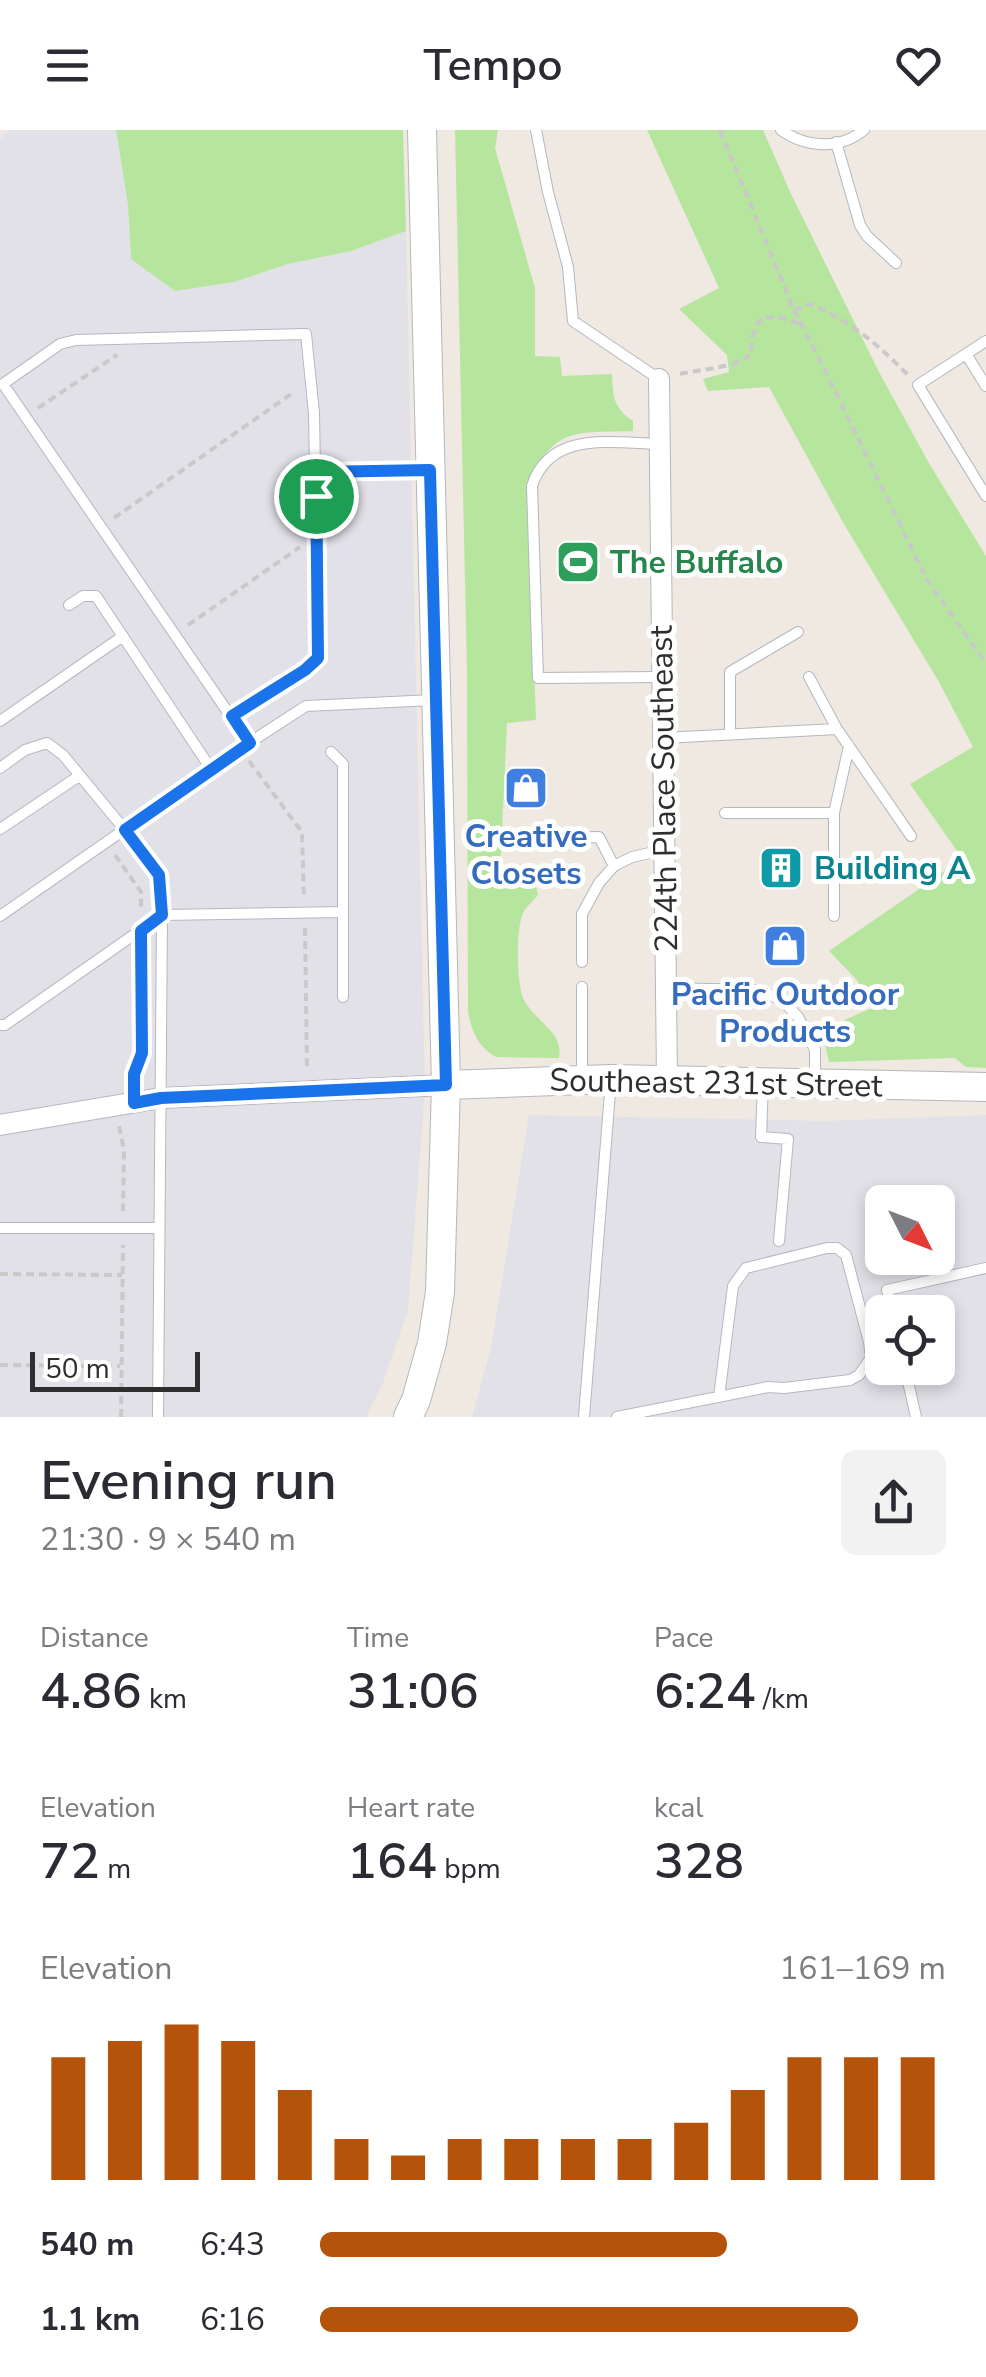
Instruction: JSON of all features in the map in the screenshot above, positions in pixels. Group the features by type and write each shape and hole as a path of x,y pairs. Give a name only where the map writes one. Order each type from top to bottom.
{"street":[{"path":"408,1417 432,1342 440,1292 446,1085 422,130"},
{"name":"224th Place Southeast","path":"658,379 667,1079"},
{"name":"Southeast 231st Street","path":"446,1085 667,1079 986,1087"},
{"path":"0,1124 161,1098 446,1085"}],"lane":[{"path":"536,130 568,267 573,321 658,379"},
{"path":"782,131 800,142 825,145 864,130"},
{"path":"836,142 860,225 896,262"},
{"path":"232,716 318,658 316,472 306,334 76,340 60,344 2,382 250,743"},
{"path":"986,341 918,386 986,496"},
{"path":"966,354 986,386"},
{"path":"659,444 576,444 556,451 532,486 538,678 662,678"},
{"path":"316,472 430,470"},
{"path":"69,606 84,596 96,596 211,769"},
{"path":"730,734 730,672 798,632"},
{"path":"0,721 123,636"},
{"path":"809,677 837,729 911,836"},
{"path":"0,916 306,706 436,700"},
{"path":"663,738 837,729"},
{"path":"0,768 25,750 47,743 63,756 159,875 162,915 158,1417"},
{"path":"834,916 834,813 849,746"},
{"path":"331,752 343,764 342,996"},
{"path":"0,829 79,776"},
{"path":"724,813 834,813"},
{"path":"518,839 598,838 614,866"},
{"path":"582,962 582,914 599,882 614,866 632,857 664,850"},
{"path":"0,1025 162,915 343,912"},
{"path":"582,987 582,1079"},
{"path":"666,988 753,990 784,1002 808,1034 814,1050 815,1082"},
{"path":"584,1417 611,1079"},
{"path":"763,1081 761,1136 788,1139 779,1241"},
{"path":"0,1228 159,1228"},
{"path":"617,1417 719,1397 768,1387 850,1380 859,1375 871,1358 846,1255 837,1248 827,1248 746,1268 733,1286 719,1397"},
{"path":"888,1295 887,1290 986,1268"},
{"path":"909,1385 916,1417"}],"path":[{"path":"720,130 794,310 928,580 986,663"},
{"path":"794,310 810,304 841,317 872,339 918,386"},
{"path":"658,379 739,364 750,356 753,334 761,318 801,324"},
{"path":"26,417 142,338"},
{"path":"101,527 310,380"},
{"path":"175,634 316,536"},
{"path":"106,842 141,892 142,1053 124,1105 121,1417"},
{"path":"0,1274 122,1275"},
{"path":"0,1365 122,1366"}],"shaded area":[{"path":"9,130 116,130 128,205 131,259 234,282 288,264 351,251 406,231 425,1089 408,1310 383,1383 366,1417 0,1417 0,139"},
{"path":"529,1115 826,1121 986,1115 986,1417 472,1417 491,1348"}],"green space":[{"path":"116,130 403,130 406,231 351,251 288,264 234,282 175,291 131,259 128,205"},
{"path":"455,130 498,130 495,148 535,288 535,356 560,357 562,376 612,374 615,401 633,421 633,431 581,433 558,442 537,465 527,484 536,720 507,723 500,875 534,876 538,895 523,913 519,931 519,982 529,1008 557,1041 559,1058 496,1057 477,1038 468,1012 467,672"},
{"path":"647,130 763,130 879,372 986,556 986,1068 966,1067 955,1058 829,1062 822,1030 874,1007 856,979 829,951 941,874 960,855 910,784 973,747 769,387 708,391 703,379 729,372 727,355 679,309 719,288"}],"place":[{"name":"The Buffalo","path":"578,562"},
{"name":"Creative Closets","path":"526,788"},
{"name":"Building A","path":"781,868"},
{"name":"Pacific Outdoor Products","path":"785,946"}],"route":[{"path":"430,470 446,1085 161,1098 134,1103 134,1074 142,1053 141,931 162,915 159,875 125,830 250,743 232,716 318,658 316,496 316,472 430,470"}]}
